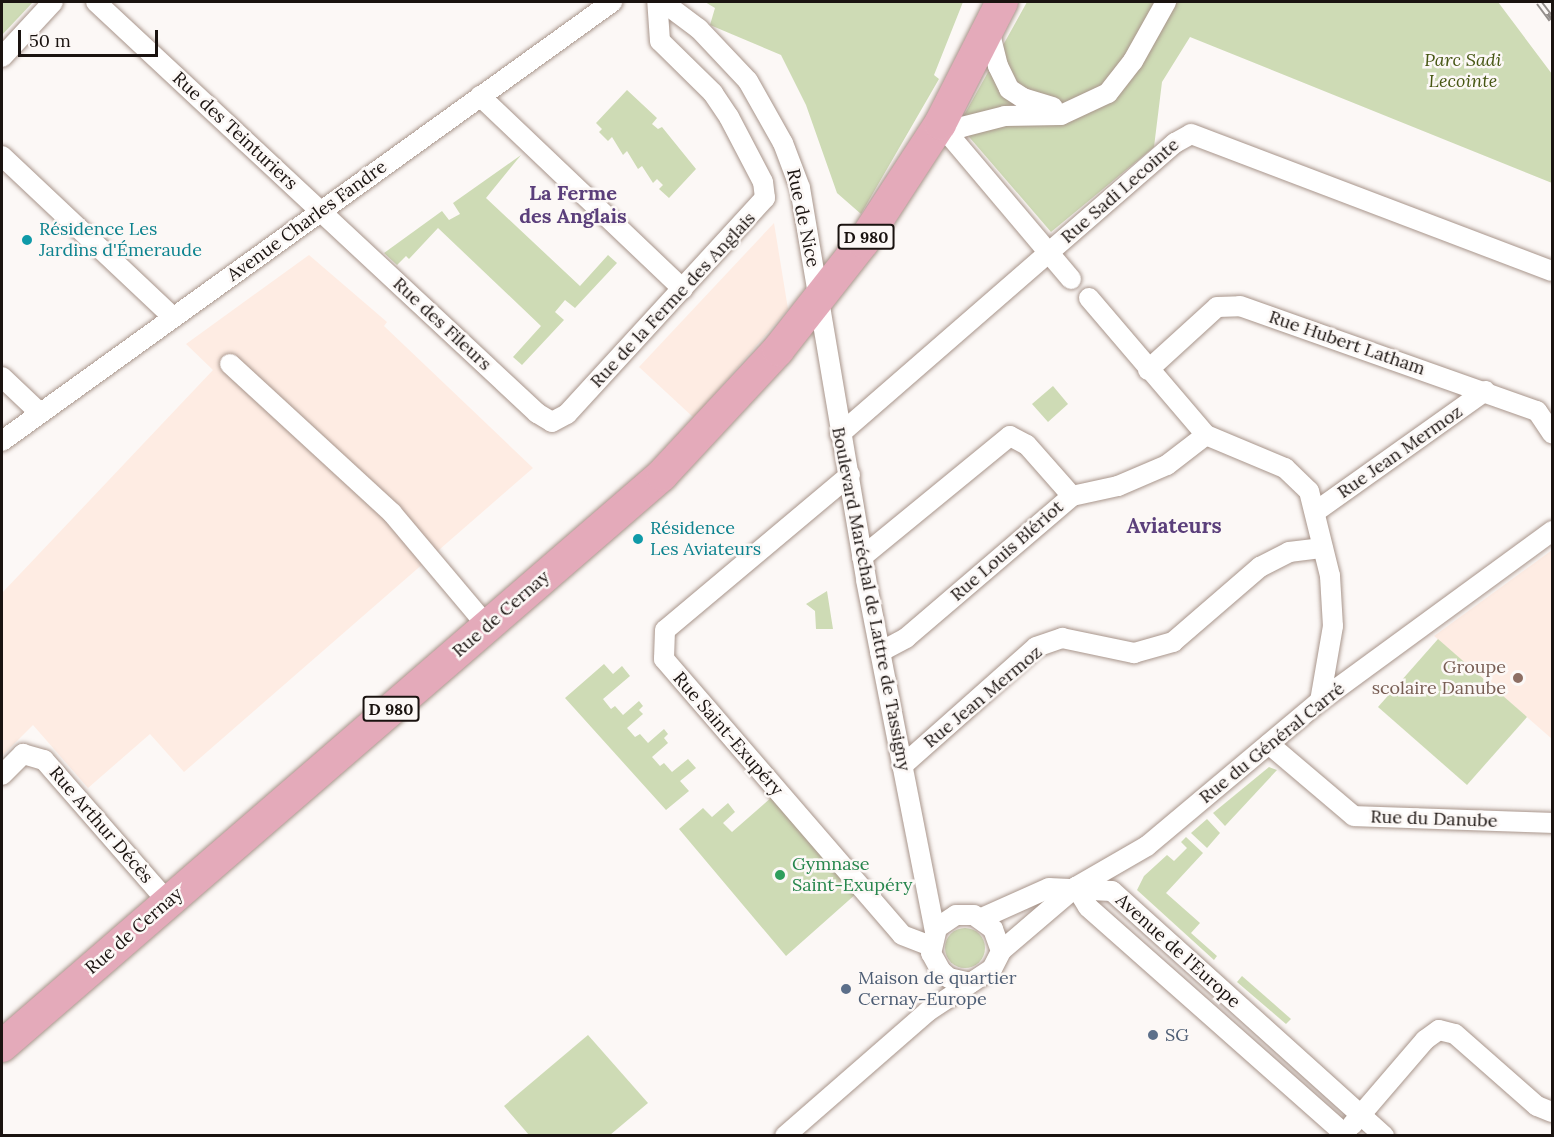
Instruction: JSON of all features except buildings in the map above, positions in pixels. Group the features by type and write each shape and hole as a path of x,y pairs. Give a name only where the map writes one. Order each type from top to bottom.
{"main road":[{"name":"D 980","path":"940,124 1002,2"},
{"name":"Rue de Cernay","path":"2,1046 662,475 818,303 913,170 940,124"}],"street":[{"path":"2,57 53,2"},
{"name":"Rue des Teinturiers","path":"96,2 321,211"},
{"name":"Avenue Charles Fandre","path":"2,441 612,2"},
{"name":"Rue de la Ferme des Anglais","path":"567,414 765,198 763,182 729,117 713,93 660,41 657,2"},
{"name":"Rue de Nice","path":"663,2 699,28 734,63 783,143 807,215 818,303"},
{"path":"940,124 962,127 1005,116 1061,115 1108,93 1133,61 1166,2"},
{"path":"989,30 998,66 1009,89 1036,104 1083,106"},
{"path":"480,96 683,289"},
{"path":"940,124 1071,279"},
{"name":"Rue Sadi Lecointe","path":"840,434 1175,143 1191,134 1552,271"},
{"path":"2,156 173,317"},
{"name":"Rue des Fileurs","path":"321,211 537,413 552,422 567,414"},
{"path":"1089,298 1148,370 1206,435 1285,468 1309,491 1330,576 1333,626 1320,701"},
{"name":"Boulevard Maréchal de Lattre de Tassigny","path":"818,303 840,434 850,475 862,557 928,894 933,939"},
{"name":"Rue Hubert Latham","path":"1148,370 1217,307 1240,306 1537,411 1552,433"},
{"path":"230,364 392,513 487,626"},
{"path":"2,377 40,413"},
{"name":"Rue Jean Mermoz","path":"1315,512 1485,391"},
{"name":"Rue Louis Blériot","path":"880,652 906,638 1072,496 1118,486 1167,465 1206,435"},
{"path":"862,557 1010,436 1027,446 1072,496"},
{"name":"Rue Saint-Exupéry","path":"850,475 665,630 664,659 902,934 933,939"},
{"name":"Rue du Général Carré","path":"1001,951 1076,887 1147,846 1320,701 1552,531"},
{"name":"Rue Jean Mermoz","path":"902,766 1036,647 1062,639 1134,653 1173,642 1260,567 1289,552 1323,548"},
{"name":"Rue du Danube","path":"1269,744 1354,816 1552,823"},
{"name":"Rue Arthur Décès","path":"2,776 23,754 44,760 168,902"},
{"name":"Rue du Général Carré","path":"982,918 1049,888 1076,887"},
{"name":"Avenue de l'Europe","path":"1076,887 1112,891 1359,1116 1384,1136"},
{"name":"Avenue de l'Europe","path":"1076,887 1088,907 1345,1135"},
{"path":"785,1136 927,1012 992,969 1001,951 993,929 982,918 954,916 938,906 928,894"},
{"path":"927,1012 940,971 933,939 954,916"},
{"path":"940,971 949,978 970,982"},
{"path":"1345,1135 1425,1040 1439,1030 1455,1034 1537,1106 1552,1112"}],"shaded area":[{"path":"774,223 788,309 694,418 639,367"},
{"path":"309,255 387,322 384,326 533,468 184,772 150,734 88,788 33,725 2,756 2,593 213,370 186,344"},
{"name":"Groupe scolaire Danube","path":"1552,550 1552,739 1434,636"}],"green space":[{"path":"2,2 33,2 2,35"},
{"path":"705,2 963,2 934,75 939,79 861,214 837,193 806,105 781,55 710,25 715,8"},
{"name":"Parc Sadi Lecointe","path":"1027,2 1498,2 1552,74 1552,183 1190,37 1162,82 1154,147 1051,232 964,131 963,117"},
{"path":"627,90 657,118 652,124 658,129 662,127 696,169 669,198 659,189 663,185 657,179 653,183 642,166 638,169 627,151 623,155 612,137 608,141 599,132 602,129 596,123"},
{"path":"521,155 486,198 580,286 608,255 617,263 575,308 565,300 555,312 564,320 522,365 513,357 541,326 438,228 409,259 406,256 397,265 384,253 442,211 449,220 460,214 453,203"},
{"path":"1053,386 1068,404 1048,422 1032,404"},
{"path":"827,591 833,629 816,629 815,611 806,604"},
{"path":"1438,639 1527,717 1467,785 1378,707"},
{"path":"604,664 613,674 622,666 630,676 603,699 611,709 615,706 623,715 639,701 643,706 639,710 643,714 627,728 635,737 640,734 648,743 664,729 668,734 664,738 668,743 652,757 660,766 664,763 672,772 688,759 696,768 680,781 689,791 666,810 565,698"},
{"path":"1269,767 1277,770 1225,826 1213,813"},
{"name":"Gymnase Saint-Exupéry","path":"773,796 857,893 786,956 679,829 703,808 712,817 728,803 735,812 723,823 732,832"},
{"path":"1207,819 1220,833 1207,848 1191,833"},
{"path":"1186,837 1203,853 1166,893 1200,923 1191,933 1217,956 1214,960 1137,890 1144,876 1167,855 1174,861 1187,848 1181,842"},
{"path":"965,928 973,929 979,934 984,940 984,956 979,962 973,967 965,968 957,967 951,962 946,956 945,948 946,940 951,934 957,929"},
{"path":"1242,976 1291,1019 1286,1024 1237,982"},
{"path":"588,1035 648,1103 610,1135 529,1135 504,1106"}],"railway":[{"path":"1539,2 1552,19"}],"place":[{"name":"Résidence Les Jardins d'Émeraude","path":"27,240"},
{"name":"Résidence Les Aviateurs","path":"638,539"},
{"name":"Groupe scolaire Danube","path":"1518,678"},
{"name":"Gymnase Saint-Exupéry","path":"780,875"},
{"name":"Maison de quartier Cernay-Europe","path":"846,989"},
{"name":"SG","path":"1153,1035"}],"district":[{"name":"La Ferme des Anglais","path":"573,204"},
{"name":"Aviateurs","path":"1174,526"}]}
